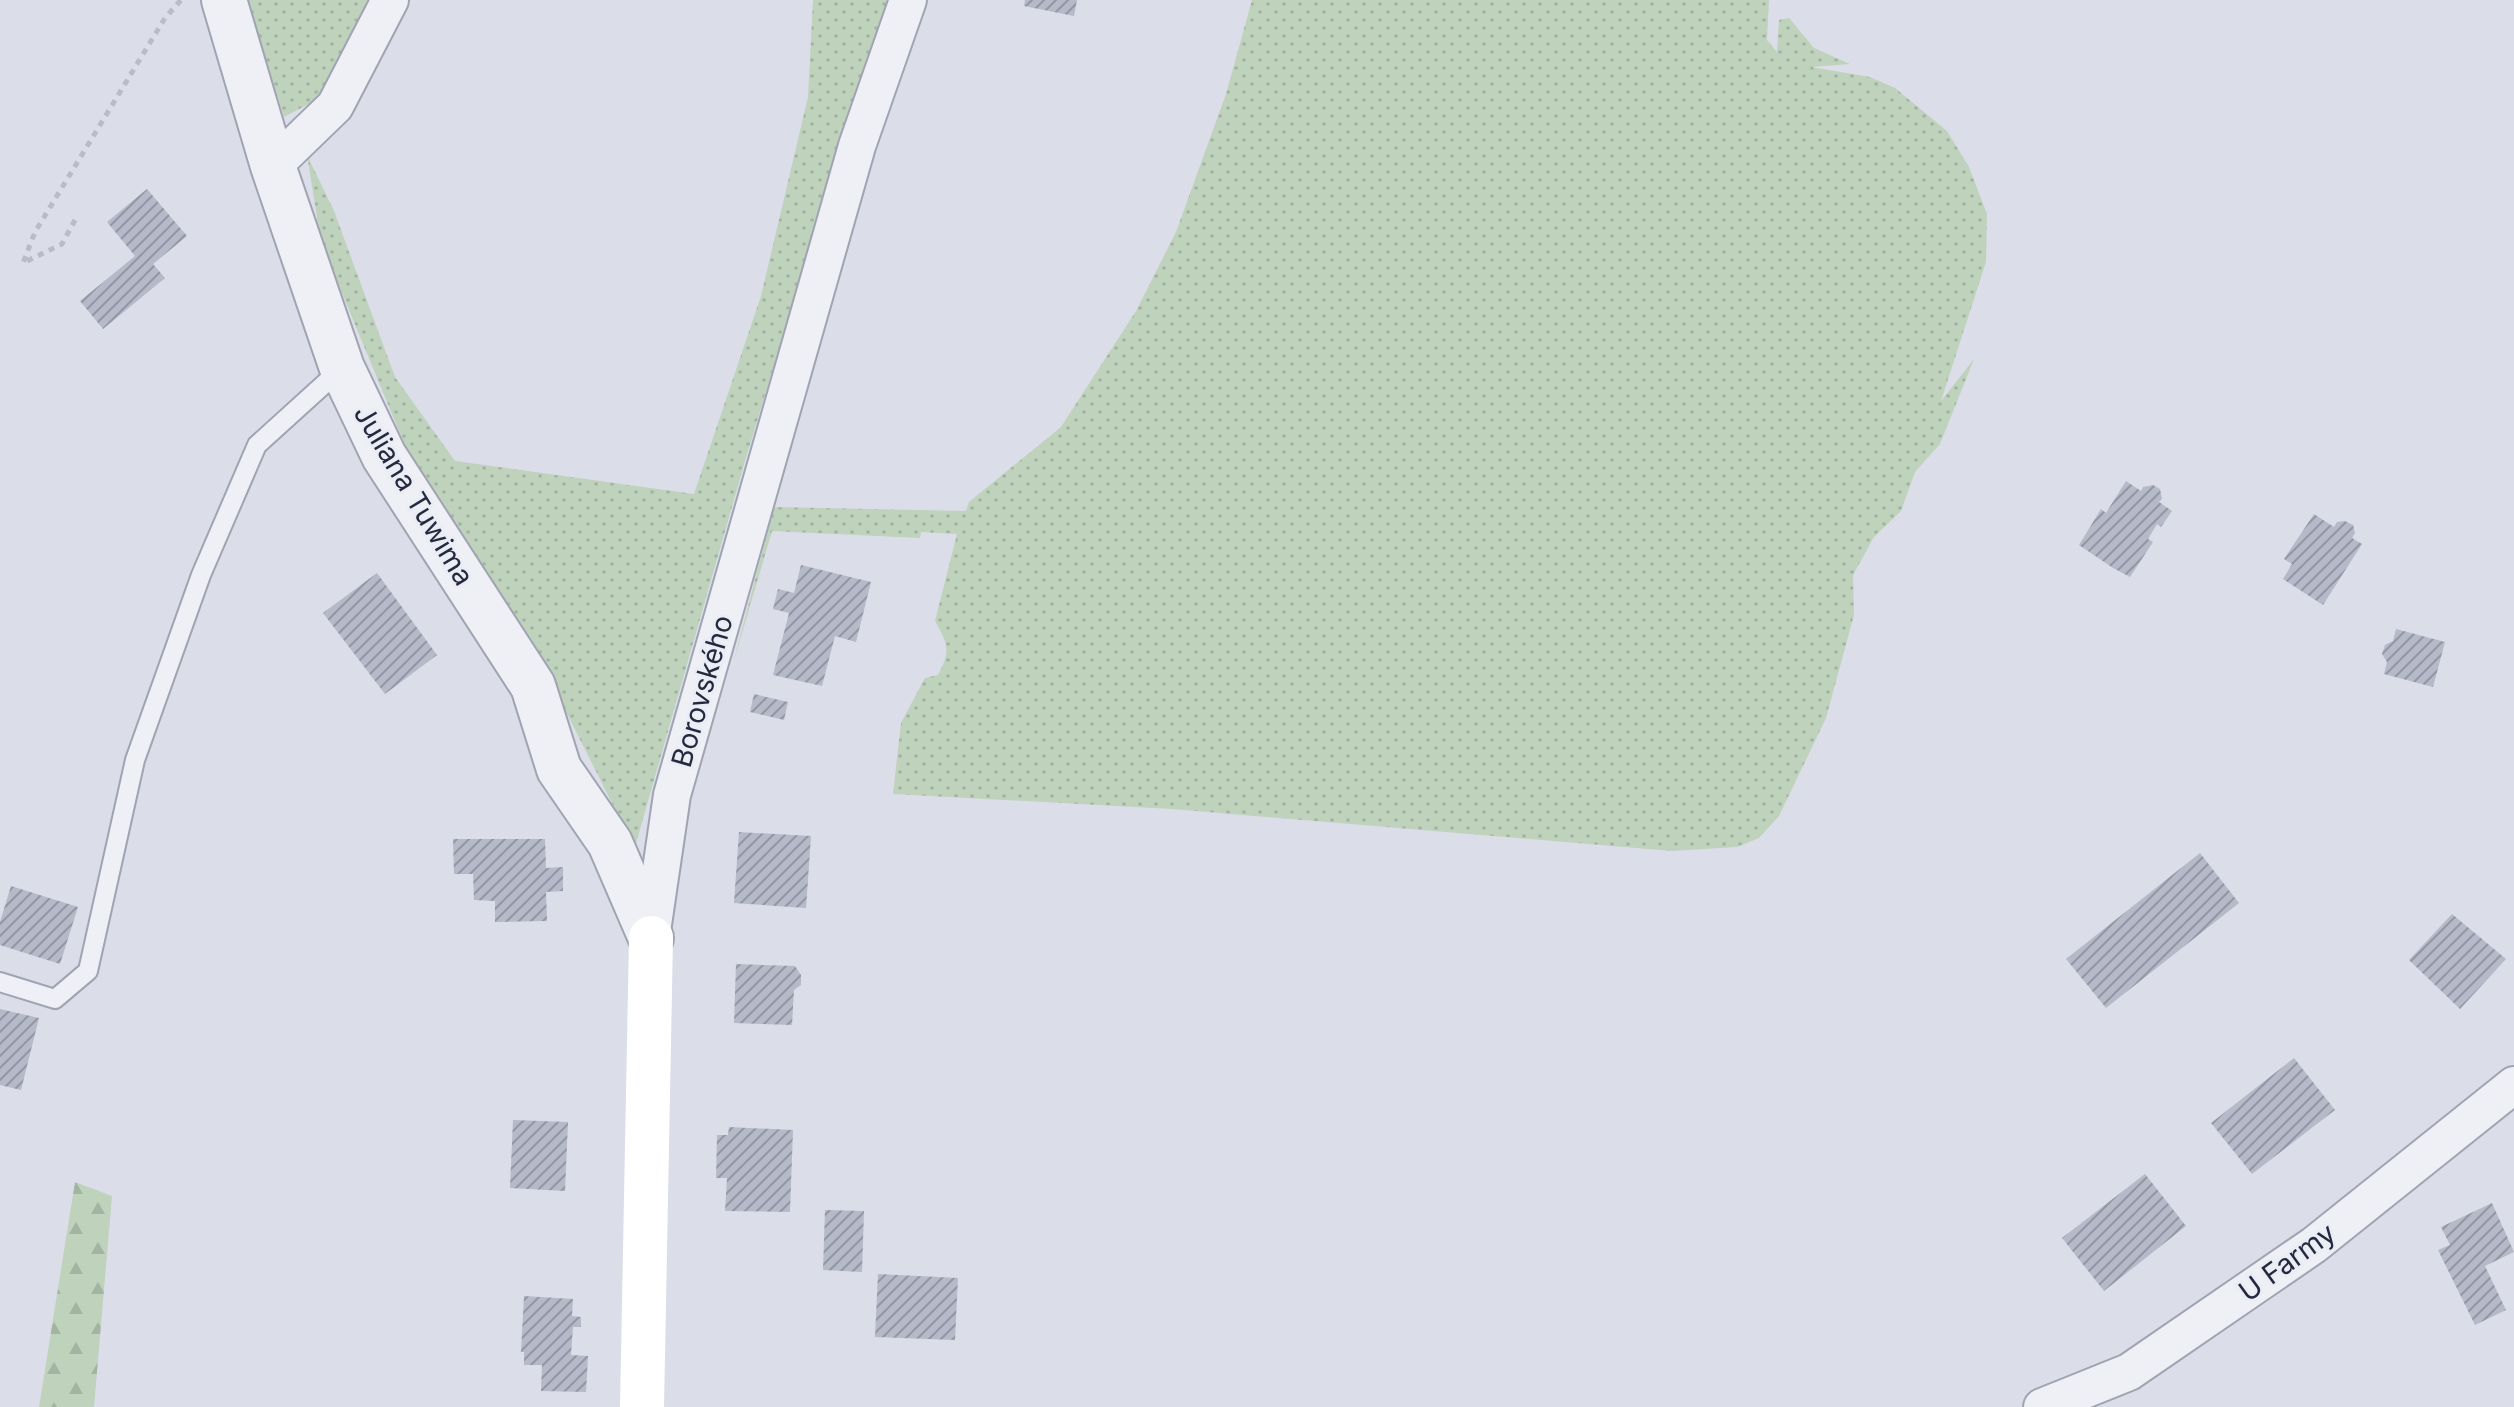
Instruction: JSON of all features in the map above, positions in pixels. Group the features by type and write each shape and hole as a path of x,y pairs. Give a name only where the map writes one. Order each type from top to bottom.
{"main road":[{"name":"Borovského","path":"642,1407 651,938"}],"street":[{"name":"Juliana Tuwima","path":"224,0 273,166 342,368 384,456 533,686 559,769 610,843 651,938"},
{"path":"273,166 335,106 390,0"},
{"name":"Borovského","path":"651,938 676,780 857,146 908,0"},
{"path":"610,843 666,832"},
{"name":"U Farmy","path":"2042,1407 2129,1372 2314,1245 2514,1085"}],"lane":[{"path":"0,982 55,999 88,971 135,760 201,575 257,445 342,368"}],"path":[{"path":"75,220 62,244 23,263 35,232 165,18 181,0"}],"green space":[{"path":"248,0 372,0 320,98 284,117"},
{"path":"813,0 888,0 866,61 745,461 631,861 618,815 540,660 413,465 321,242 307,155 334,211 395,377 455,461 694,494 761,296 808,97"},
{"path":"1252,0 1769,0 1767,40 1777,52 1779,20 1789,18 1814,48 1850,64 1811,67 1870,77 1895,88 1947,131 1969,167 1987,214 1986,262 1941,401 1974,359 1940,444 1915,472 1901,511 1874,537 1853,575 1854,615 1826,718 1779,816 1759,838 1737,847 1672,851 1172,809 893,794 901,723 925,678 938,675 945,660 945,642 935,621 957,534 921,532 920,538 772,531 733,664 774,507 966,511 969,502 1061,427 1136,311 1176,232 1226,94"},
{"path":"75,1182 112,1196 94,1407 39,1407"}],"building":[{"path":"1025,0 1077,0 1074,16 1024,6"},
{"path":"147,189 187,236 153,264 165,278 103,329 80,301 135,256 107,222"},
{"path":"2126,481 2141,491 2143,487 2153,485 2160,489 2162,499 2159,502 2172,511 2161,527 2157,524 2148,539 2153,542 2130,577 2079,545 2101,509 2106,513"},
{"path":"2314,514 2334,527 2337,522 2345,521 2353,525 2355,533 2352,538 2362,544 2323,605 2283,579 2292,564 2284,559"},
{"path":"801,565 871,582 856,642 835,636 822,686 773,675 789,613 773,609 778,589 794,593"},
{"path":"377,573 437,655 385,694 323,613"},
{"path":"2396,629 2445,642 2433,687 2384,674 2387,662 2382,654 2385,645 2393,641"},
{"path":"754,694 788,702 784,720 750,712"},
{"path":"739,832 811,836 806,908 734,903"},
{"path":"453,839 545,839 546,868 563,867 563,891 546,892 547,921 495,922 495,901 474,900 473,874 454,874"},
{"path":"2200,853 2239,903 2106,1008 2066,959"},
{"path":"11,886 78,907 60,964 0,945 0,922"},
{"path":"2452,914 2506,959 2460,1009 2409,960"},
{"path":"736,964 795,966 801,975 801,985 794,990 792,1025 734,1023"},
{"path":"0,1009 39,1018 21,1090 0,1085"},
{"path":"2294,1058 2335,1110 2252,1174 2211,1123"},
{"path":"513,1120 568,1122 565,1191 510,1188"},
{"path":"729,1127 793,1130 790,1212 725,1211 727,1178 716,1178 717,1135 728,1135"},
{"path":"2145,1174 2186,1226 2104,1291 2062,1238"},
{"path":"2492,1203 2514,1252 2485,1266 2506,1310 2475,1325 2438,1250 2450,1245 2441,1227"},
{"path":"825,1210 864,1211 862,1272 823,1270"},
{"path":"878,1274 958,1278 955,1340 875,1337"},
{"path":"524,1296 573,1299 572,1316 581,1317 581,1327 573,1327 571,1355 588,1356 586,1392 541,1391 542,1365 524,1365 524,1352 521,1352"}]}
